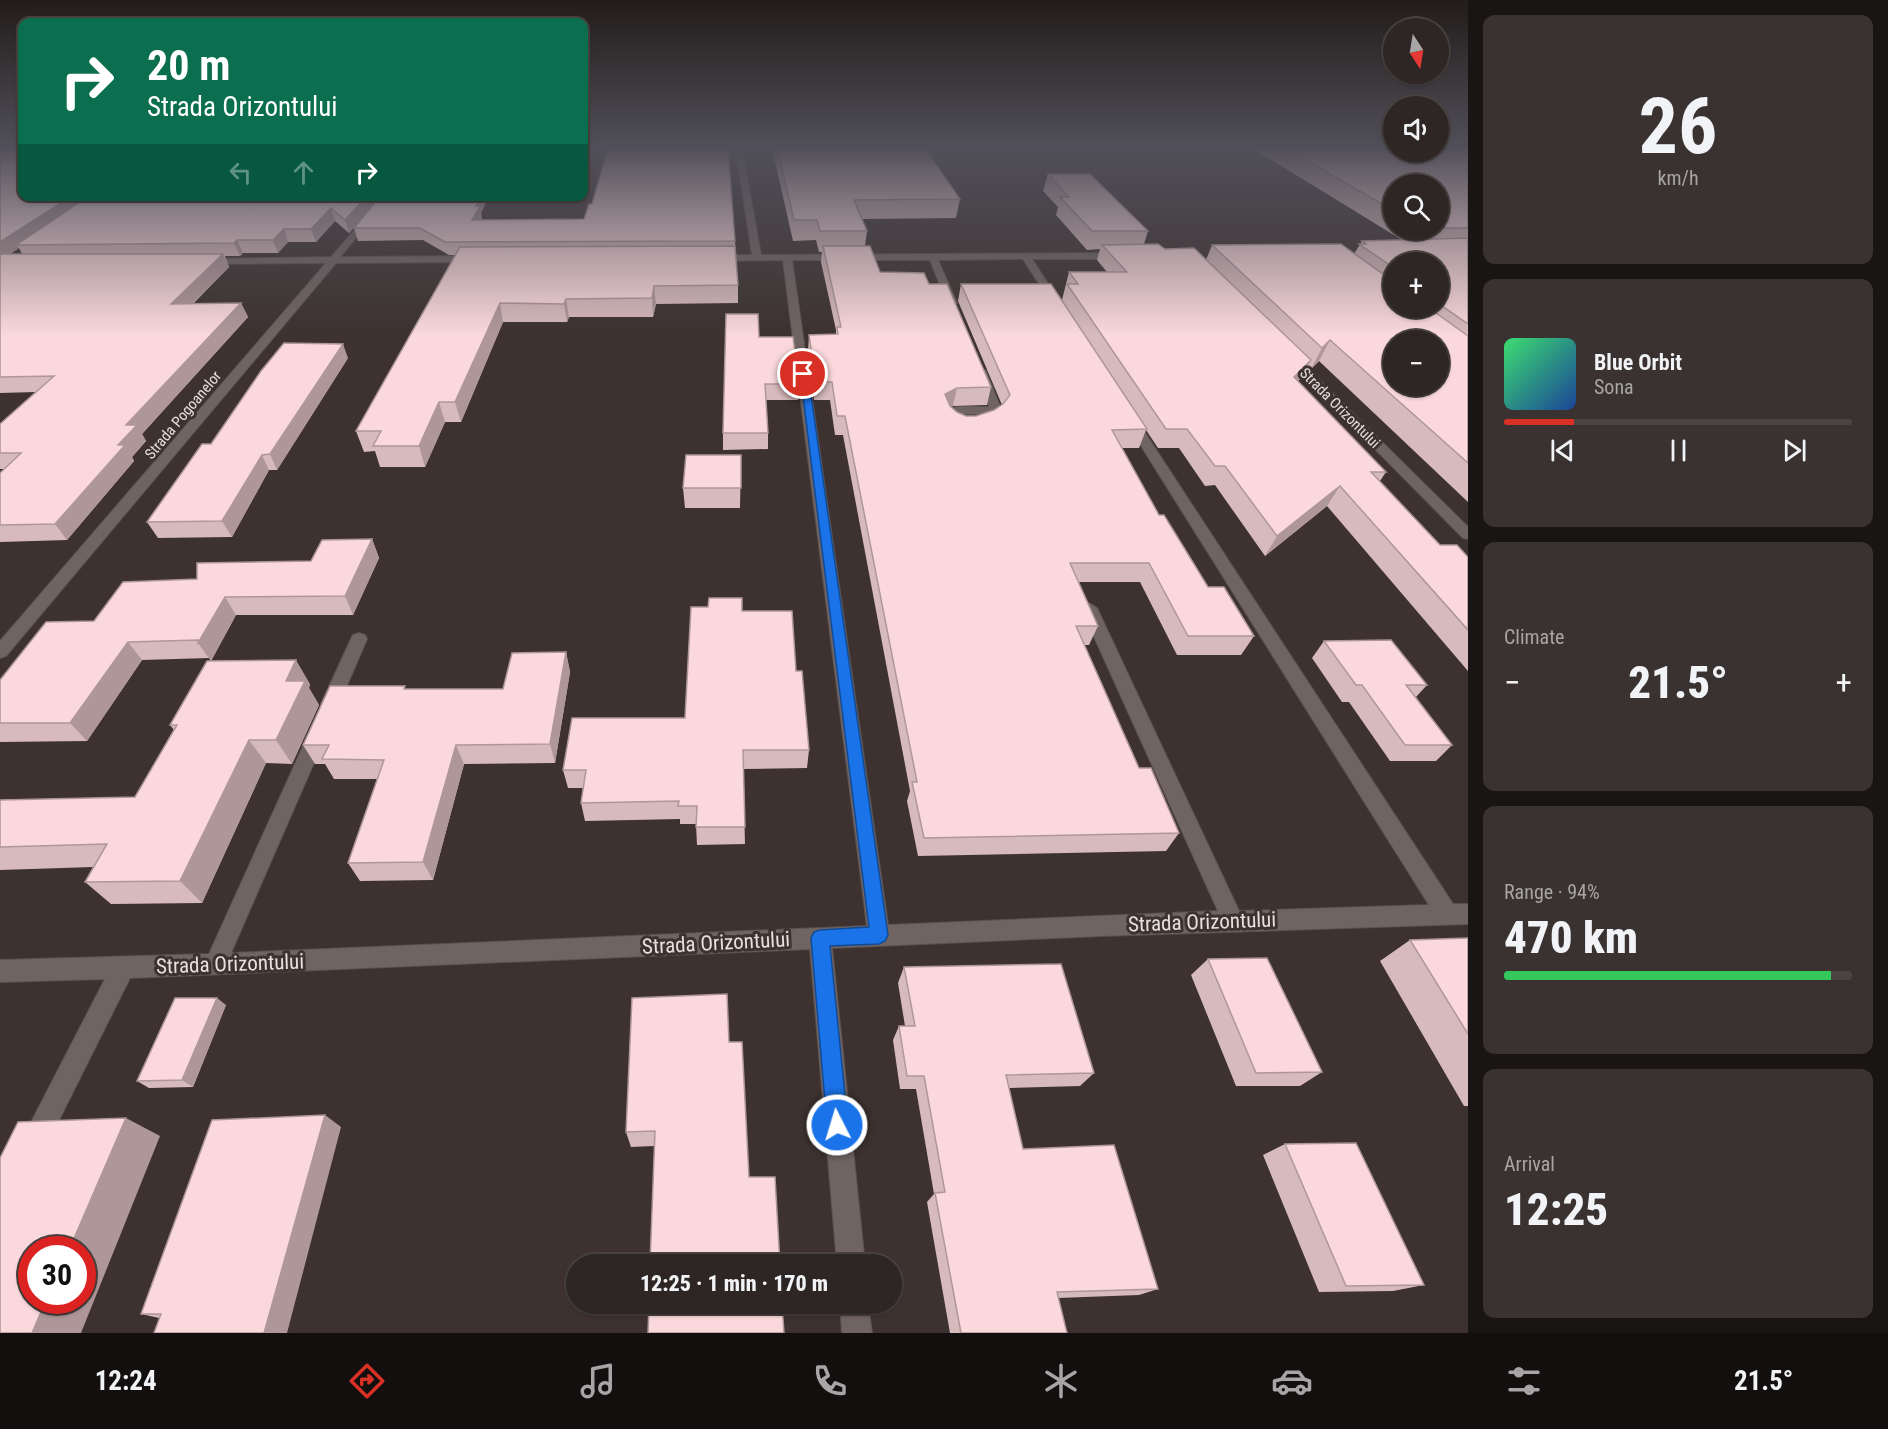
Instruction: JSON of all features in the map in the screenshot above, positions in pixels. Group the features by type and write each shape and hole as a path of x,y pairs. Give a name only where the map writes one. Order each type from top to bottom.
{"street":[{"name":"Strada Pogoanelor","path":"0,652 376,210"},
{"path":"749,210 757,257"},
{"path":"710,258 1128,256"},
{"path":"787,257 879,935"},
{"path":"933,257 958,318"},
{"path":"1026,257 1065,317"},
{"path":"195,261 488,259"},
{"name":"Strada Orizontului","path":"1285,352 1468,536"},
{"path":"977,361 997,414 991,423"},
{"path":"1122,406 1457,914"},
{"path":"965,428 954,425 950,413 989,411 995,408"},
{"path":"1082,591 1233,921"},
{"path":"215,965 359,639"},
{"name":"Strada Orizontului","path":"0,970 215,965 879,935 1457,914"},
{"path":"820,938 850,1254"},
{"path":"27,1156 123,968"},
{"path":"855,1314 857,1333"}],"building":[{"path":"0,210 50,210 0,242"},
{"path":"68,210 329,210 311,229 284,229 273,240 237,240 234,243 16,245"},
{"path":"334,210 354,210 345,220"},
{"path":"368,210 478,210 472,220 584,219 587,210 733,210 735,241 445,242 420,228 354,228"},
{"path":"792,210 858,210 867,231 820,231 817,220 794,220"},
{"path":"1072,210 1127,210 1148,231 1092,231"},
{"path":"1449,210 1468,210 1468,228 1449,228"},
{"path":"1468,238 1468,324 1449,311 1449,252 1383,252 1383,260 1359,244 1366,244 1362,241"},
{"path":"1158,244 1165,249 1194,248 1311,360 1294,377 1386,472 1371,472 1440,545 1457,545 1468,557 1468,630 1340,486 1277,536 1225,466 1215,466 1187,429 1166,429 1067,284 1078,284 1069,272 1127,272 1102,245"},
{"path":"1341,244 1383,274 1383,318 1443,318 1468,336 1468,463 1393,396 1449,396 1449,330 1383,330 1383,387 1330,340 1322,348 1212,245"},
{"path":"735,246 738,285 654,286 652,298 566,299 564,304 500,303 455,402 439,402 419,446 373,446 381,431 356,431 460,247"},
{"path":"823,246 870,246 880,272 924,273 929,284 947,284 991,387 957,388 945,394 950,406 966,416 976,416 994,410 1010,395 961,284 1051,284 1147,429 1112,430 1159,515 1164,515 1208,587 1224,587 1254,636 1188,636 1149,563 1070,563 1098,626 1076,626 1139,768 1151,768 1179,833 924,838 912,782 917,782 845,416 837,416 832,382 816,382 809,335 838,334 837,327 841,327"},
{"path":"0,254 223,254 171,304 241,303 126,425 137,425 118,445 125,445 55,524 0,525 0,473 21,453 0,453 0,424 54,376 0,377"},
{"path":"726,314 758,314 759,337 793,337 799,384 765,384 768,433 723,433"},
{"path":"284,343 343,344 270,454 262,455 222,521 147,522 202,444 211,444 261,371"},
{"path":"686,455 741,455 741,488 683,488"},
{"path":"372,539 345,596 225,597 198,643 198,640 128,642 70,723 0,723 0,680 46,622 94,621 123,582 197,579 197,563 311,561 322,540"},
{"path":"709,598 742,598 742,611 792,611 796,671 802,671 809,750 743,750 745,827 696,827 697,806 678,806 679,801 581,803 586,770 563,770 572,718 685,718 691,607 708,607"},
{"path":"1391,640 1427,685 1406,685 1452,745 1405,745 1362,685 1356,685 1324,641"},
{"path":"566,652 550,744 456,745 423,862 348,863 384,760 322,759 329,745 303,745 330,686 503,689 512,653"},
{"path":"296,660 286,681 305,681 276,740 249,740 180,881 85,882 107,844 0,847 0,800 135,797 177,725 170,725 207,661"},
{"path":"1468,938 1468,1034 1410,940"},
{"path":"1267,958 1322,1072 1256,1073 1208,959"},
{"path":"1061,964 1094,1073 1006,1075 1023,1149 1114,1145 1158,1289 1057,1292 1067,1333 961,1333 935,1193 945,1192 924,1076 907,1076 899,1026 915,1026 904,967"},
{"path":"727,994 729,1042 742,1042 749,1177 775,1177 779,1254 650,1254 655,1131 626,1132 632,998"},
{"path":"175,998 217,998 182,1080 137,1081"},
{"path":"325,1115 264,1333 154,1333 161,1314 141,1314 212,1120"},
{"path":"126,1118 75,1236 18,1236 18,1314 40,1314 32,1333 0,1333 0,1158 18,1122"},
{"path":"1356,1143 1424,1285 1346,1286 1285,1144"},
{"path":"649,1314 783,1314 784,1333 648,1333"}],"route":[{"path":"803,374 879,935 820,938 837,1125"}]}
